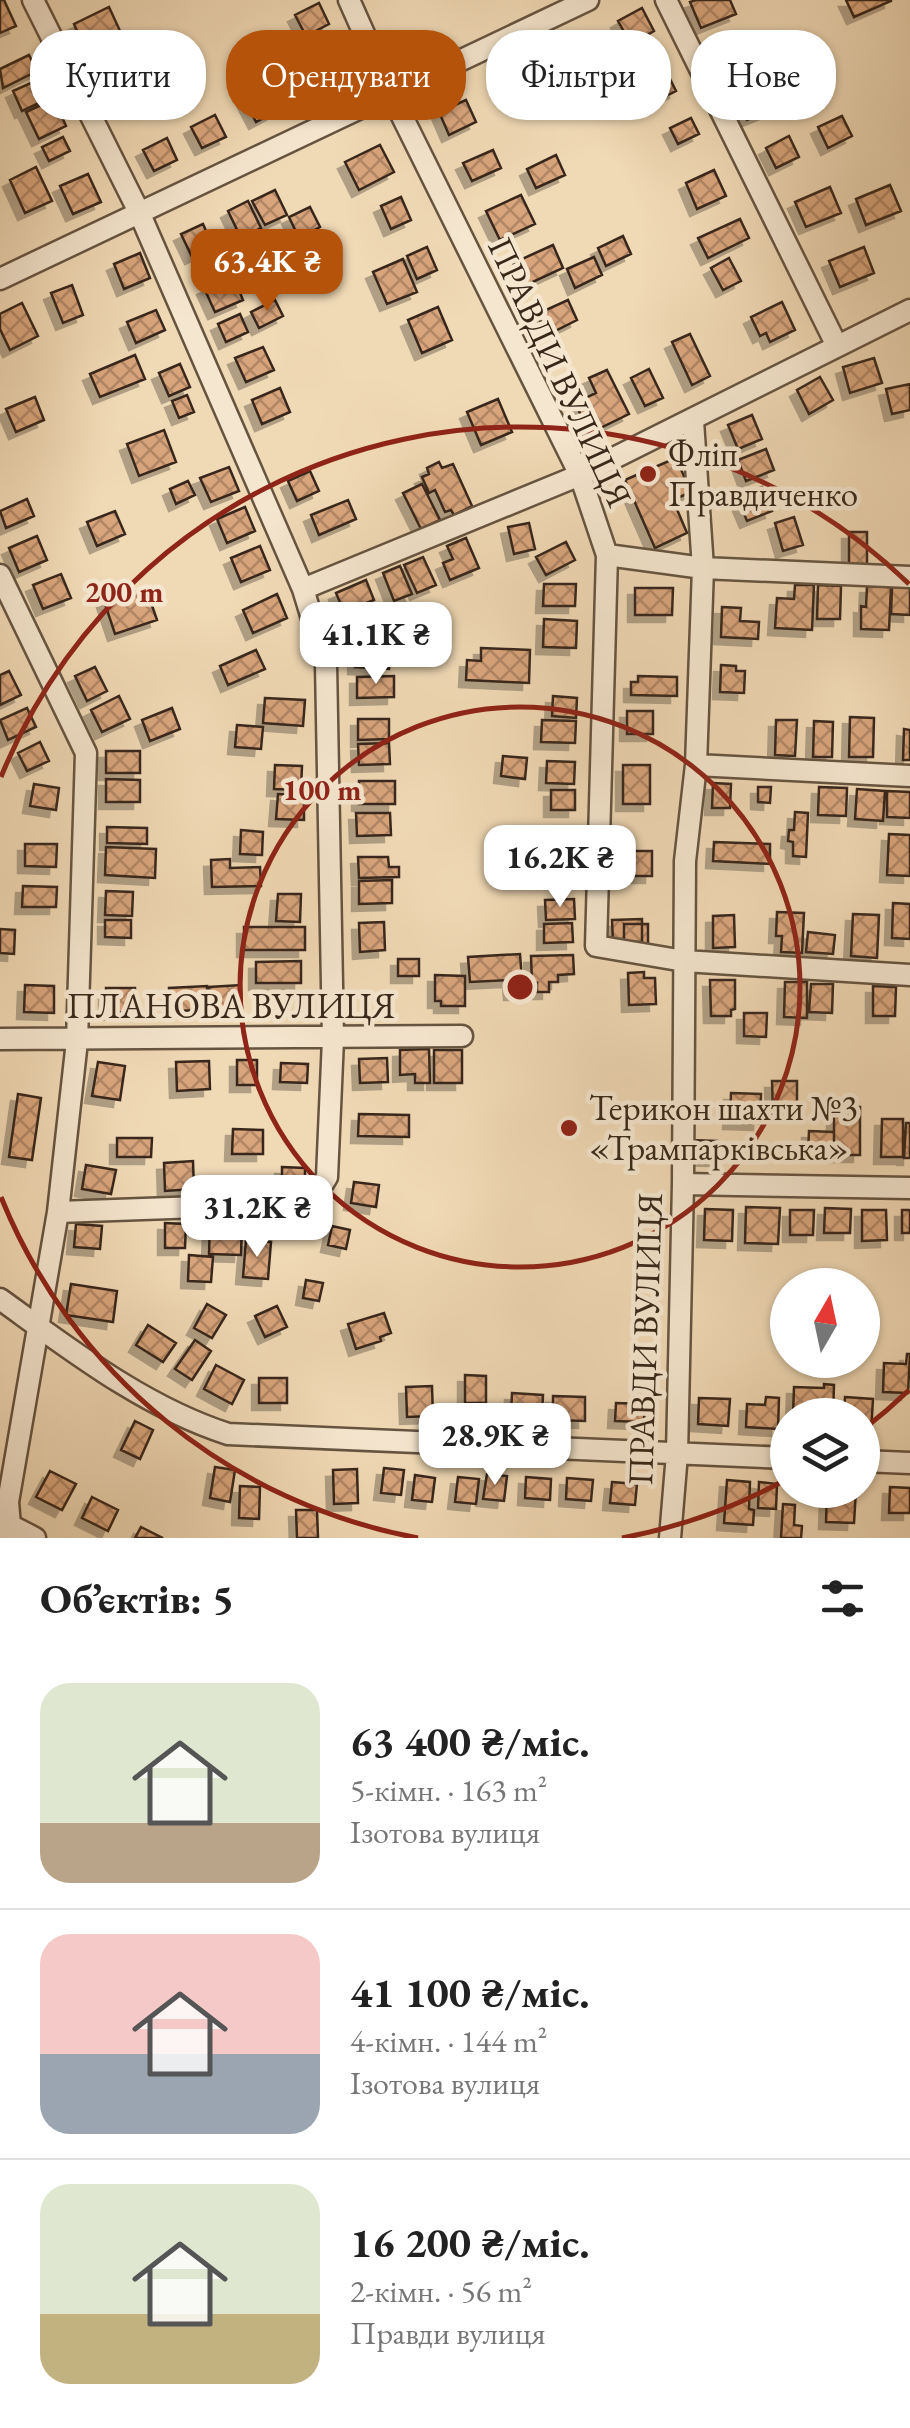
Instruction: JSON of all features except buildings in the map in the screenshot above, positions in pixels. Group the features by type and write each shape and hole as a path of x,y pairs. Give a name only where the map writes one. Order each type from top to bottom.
{"street":[{"path":"33,0 140,212 303,590 326,664 332,1039 328,1178 311,1204 58,1212"},
{"name":"ПРАВДИ ВУЛИЦЯ","path":"349,0 362,30"},
{"path":"466,57 588,0"},
{"path":"666,0 837,346"},
{"path":"0,279 332,120"},
{"name":"ПРАВДИ ВУЛИЦЯ","path":"404,120 580,474 607,556 596,946 684,961"},
{"path":"303,590 580,474 910,310"},
{"name":"ПРАВДИ ВУЛИЦЯ","path":"670,1538 677,1454 684,1184 685,861 696,765 703,568 693,420"},
{"path":"607,556 703,568 910,577"},
{"path":"0,575 86,752 77,1041 58,1212 40,1328 4,1500 6,1531 36,1538"},
{"path":"696,765 910,776"},
{"path":"684,961 910,975"},
{"name":"ПЛАНОВА ВУЛИЦЯ","path":"0,1039 462,1036"},
{"path":"684,1184 910,1188"},
{"path":"0,1299 124,1384 193,1422 228,1434 770,1457"},
{"path":"880,1462 910,1463"}],"place":[{"name":"Фліп Правдиченко","path":"648,474"},
{"name":"Терикон шахти №3 «Трампарківська»","path":"569,1128"}]}
